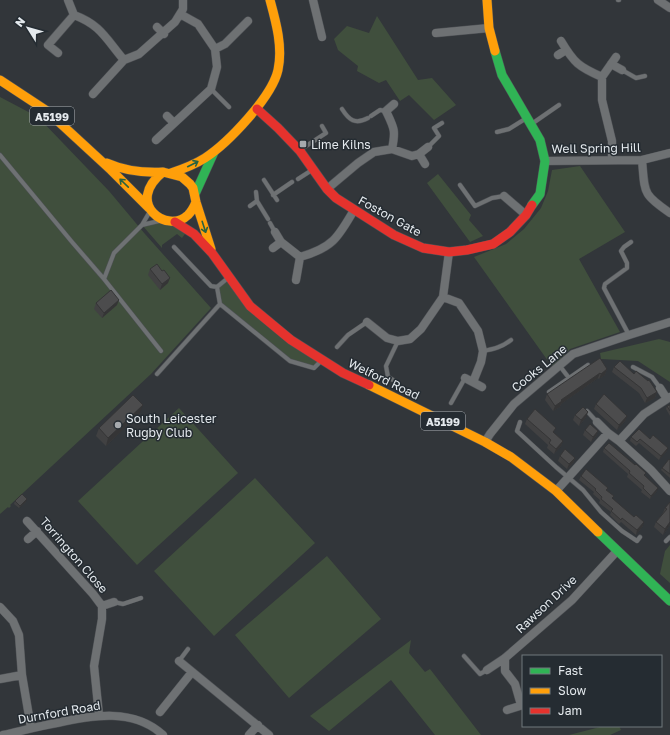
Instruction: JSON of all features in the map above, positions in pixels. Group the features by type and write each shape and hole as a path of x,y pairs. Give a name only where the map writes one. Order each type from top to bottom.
{"main road":[{"path":"214,152 196,198 193,210 186,217 175,222 163,220 149,210 146,197 150,185 156,177 194,164 214,152 257,109 270,90 278,70 279,54 277,31 270,0"},
{"name":"Foston Gate","path":"257,109 300,150 312,170 336,198 394,235 423,248 449,252 467,250 492,244 510,232 526,215 540,194 545,161 540,140 502,75 489,28 487,0"},
{"name":"A5199","path":"0,80 47,111 99,159 149,210"},
{"name":"A5199","path":"99,159 120,169 144,173 167,173"},
{"path":"167,173 181,175 192,185 196,198"},
{"name":"Welford Road","path":"196,198 212,253"},
{"name":"Welford Road","path":"175,222 194,234 212,253 250,306 291,340 344,373 485,442 511,457 556,491 670,601"}],"street":[{"path":"68,0 74,15"},
{"path":"93,94 124,60 139,54 164,34 175,22 183,9 183,0"},
{"path":"313,0 322,37"},
{"path":"658,0 670,8"},
{"path":"156,140 211,89 217,67 215,49 198,24 180,14"},
{"path":"58,53 48,45 74,15"},
{"path":"74,15 87,19 99,28 124,60"},
{"path":"215,49 225,44 248,21"},
{"path":"157,26 164,34"},
{"path":"436,33 489,28"},
{"path":"561,41 575,62 583,69 602,77"},
{"path":"558,55 566,50"},
{"path":"612,160 612,141 602,100 602,77 614,61 622,70"},
{"path":"392,149 395,134 393,125 386,110 394,104"},
{"path":"167,116 174,124"},
{"path":"327,189 358,163 374,152 392,149 412,156 419,154 428,147"},
{"name":"Well Spring Hill","path":"545,161 642,160 670,153"},
{"path":"419,154 425,164"},
{"path":"642,160 645,189 648,196 670,213"},
{"path":"504,196 526,215"},
{"path":"300,257 313,253 329,245 340,234 354,210"},
{"path":"275,232 281,242 300,257"},
{"path":"273,248 281,242"},
{"path":"366,322 387,338 398,341 410,339 421,329 443,297 449,252"},
{"path":"296,280 300,257"},
{"path":"443,297 459,303 478,331 483,351 481,362 473,382"},
{"name":"Cooks Lane","path":"485,442 514,404 573,354 670,322"},
{"path":"465,378 482,387"},
{"path":"619,441 644,414 668,398 660,388"},
{"path":"597,422 651,470 670,491"},
{"path":"556,491 608,433"},
{"name":"Torrington Close","path":"27,520 102,606 102,619 94,666 99,715"},
{"path":"28,538 36,531"},
{"name":"Rawson Drive","path":"487,670 505,658 572,600 617,551"},
{"name":"Torrington Close","path":"102,606 114,602"},
{"path":"0,607 13,621 19,635 22,675 31,728"},
{"path":"505,658 506,671 515,684 522,705 507,710"},
{"path":"179,661 269,735"},
{"path":"160,712 192,672"},
{"path":"0,679 22,675"},
{"name":"Durnford Road","path":"3,735 99,715 117,715 131,718 151,727 163,735"},
{"path":"250,735 258,725"}],"lane":[{"path":"622,70 636,78 645,76"},
{"path":"211,89 229,107"},
{"path":"497,132 529,121 559,105"},
{"path":"342,110 348,119 356,121 362,121 380,110 386,110"},
{"path":"428,147 439,136 434,128 442,123"},
{"path":"300,150 326,133 322,126"},
{"path":"0,155 104,279 161,350"},
{"path":"298,178 312,170"},
{"path":"264,180 277,200"},
{"path":"273,194 292,182"},
{"path":"460,185 475,206 492,198 504,196"},
{"path":"256,192 257,201 268,219"},
{"path":"250,206 257,201"},
{"path":"104,279 114,253 142,226 149,210"},
{"path":"142,226 163,220"},
{"path":"270,224 275,232"},
{"path":"629,335 604,288 606,284 627,268 627,263 621,251 631,242"},
{"path":"174,247 211,286 217,287 229,277"},
{"path":"217,287 220,304 290,361 314,368 323,360"},
{"path":"157,374 220,304"},
{"path":"337,347 348,335 366,322"},
{"path":"483,351 500,348 511,340"},
{"path":"393,380 388,377 386,366 398,341"},
{"path":"559,365 568,378"},
{"name":"Cooks Lane","path":"549,392 588,365"},
{"path":"633,367 652,377 660,388"},
{"path":"451,403 465,378"},
{"path":"587,411 597,422"},
{"path":"520,422 517,431 583,490 601,512 622,531 637,541 640,537"},
{"path":"666,541 670,537"},
{"path":"114,602 123,604 141,598"},
{"path":"179,661 188,650"},
{"path":"464,656 480,674 487,670"}],"green space":[{"path":"377,16 418,80 432,78 456,105 434,120 409,95 400,101 386,80 379,83 357,71 358,66 338,50 334,39 347,26 369,33"},
{"path":"0,97 38,117 109,191 211,308 151,374 10,505 11,506 9,508 8,507 0,514"},
{"path":"580,166 625,232 579,259 620,332 570,349 553,368 474,257 506,244 524,229 541,208 548,191 552,170"},
{"path":"438,174 471,215 469,220 483,236 470,242 427,183"},
{"path":"163,220 188,230 182,238 177,234 162,245 162,248 142,225"},
{"path":"229,277 250,306 323,360 314,368 290,361 220,304 217,287"},
{"path":"659,339 670,342 670,382 638,361 601,359 600,353"},
{"path":"179,408 238,473 137,565 78,501"},
{"path":"255,478 315,543 214,636 154,571"},
{"path":"670,545 670,583 660,574 665,551"},
{"path":"327,556 381,619 289,698 235,635"},
{"path":"411,640 409,653 425,672 430,669 481,735 435,735 391,680 329,731 310,716"},
{"path":"600,727 620,727 621,730 610,735 569,735"}],"building":[{"path":"157,264 170,278 162,284 150,269"},
{"path":"111,290 119,300 104,313 96,303"},
{"path":"600,358 607,369 561,400 562,401 555,406 547,394"},
{"path":"620,361 634,374 636,371 648,381 649,380 657,392 647,398 641,388 614,367"},
{"path":"604,394 627,416 619,425 596,404"},
{"name":"South Leicester Rugby Club","path":"133,395 143,405 108,438 99,428"},
{"path":"583,407 588,412 581,420 575,415"},
{"path":"535,409 556,428 553,432 563,441 556,449 549,443 551,440 527,419"},
{"path":"590,424 598,431 593,437 585,430"},
{"path":"639,429 650,439 653,435 668,448 661,456 640,439 637,442 631,437"},
{"path":"609,443 646,473 644,475 658,488 651,496 643,488 644,486 629,473 630,471 604,448"},
{"path":"565,449 575,458 569,464 560,456"},
{"path":"669,459 670,460 670,474 662,468"},
{"path":"586,469 608,488 606,490 614,496 612,498 634,517 636,515 644,522 637,530 622,518 621,520 611,511 613,509 601,499 602,497 595,490 596,489 581,476"},
{"path":"22,494 27,499 20,506 15,501"},
{"path":"670,502 670,522 665,529 656,522 667,509 665,508"}],"traffic: fast":[{"path":"495,51 502,75 540,140 545,161 540,194 532,205"},
{"path":"195,194 214,152"},
{"path":"598,532 670,601"}],"traffic: slow":[{"path":"171,173 197,163 225,142 237,131 258,106 274,81 278,70 280,52 270,0"},
{"path":"487,0 489,28 495,51"},
{"path":"0,80 47,111 111,170 149,208"},
{"path":"107,163 134,171 163,172"},
{"path":"196,202 188,215 179,220 170,221 153,213 148,205 148,195 152,184 163,172 182,177 193,188 211,249"},
{"path":"369,385 485,442 511,457 556,491 598,532"}],"traffic: jam":[{"path":"257,109 300,151 327,189 336,198 394,235 423,248 449,252 467,250 493,244 510,232 526,215 532,205"},
{"path":"175,222 194,234 212,253 250,306 291,340 343,373 369,385"}],"place":[{"name":"Lime Kilns","path":"303,144"},
{"name":"South Leicester Rugby Club","path":"118,425"}]}
